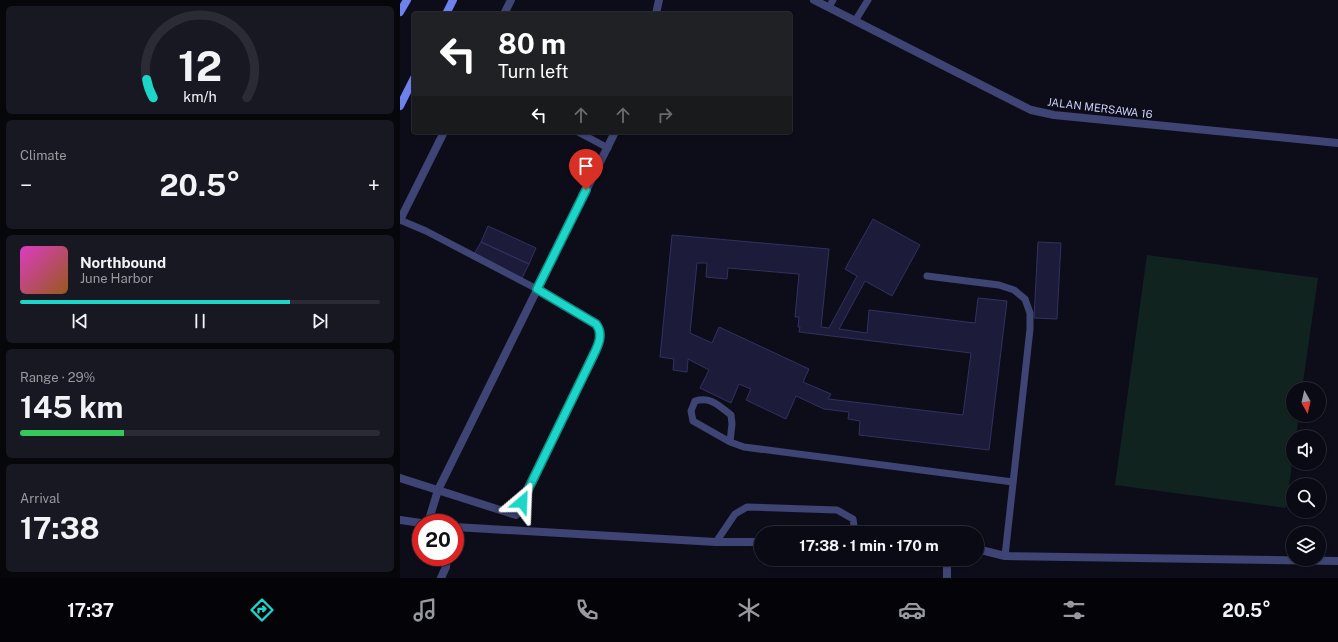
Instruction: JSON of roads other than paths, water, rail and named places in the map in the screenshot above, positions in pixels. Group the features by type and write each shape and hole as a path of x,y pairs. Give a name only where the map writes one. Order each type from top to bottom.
{"main road":[{"path":"400,12 407,0"},
{"path":"447,12 453,0"},
{"path":"400,106 412,82"}],"street":[{"path":"505,12 511,0"},
{"path":"656,12 659,0"},
{"name":"JALAN MERSAWA 16","path":"814,0 831,4 856,21 1032,110 1054,115 1338,143"},
{"path":"400,220 443,134"},
{"path":"431,514 438,490 614,134"},
{"path":"400,478 516,515"},
{"path":"400,520 412,522"},
{"path":"464,528 716,542 754,542"},
{"path":"984,551 1005,556 1338,561"},
{"path":"441,578 446,566"},
{"path":"947,566 947,578"}],"lane":[{"path":"856,21 868,0"},
{"path":"582,134 608,148"},
{"path":"400,220 426,231 537,289 596,324 599,328 600,335 598,345 516,515"},
{"path":"928,276 999,285 1014,290 1025,299 1030,314 1030,329 1005,556"},
{"path":"730,442 732,424 731,415 711,400 703,398 695,401 690,411 693,421 730,442 744,447 1013,482"},
{"path":"716,542 735,514 747,507 837,510 853,519 854,526"}]}
